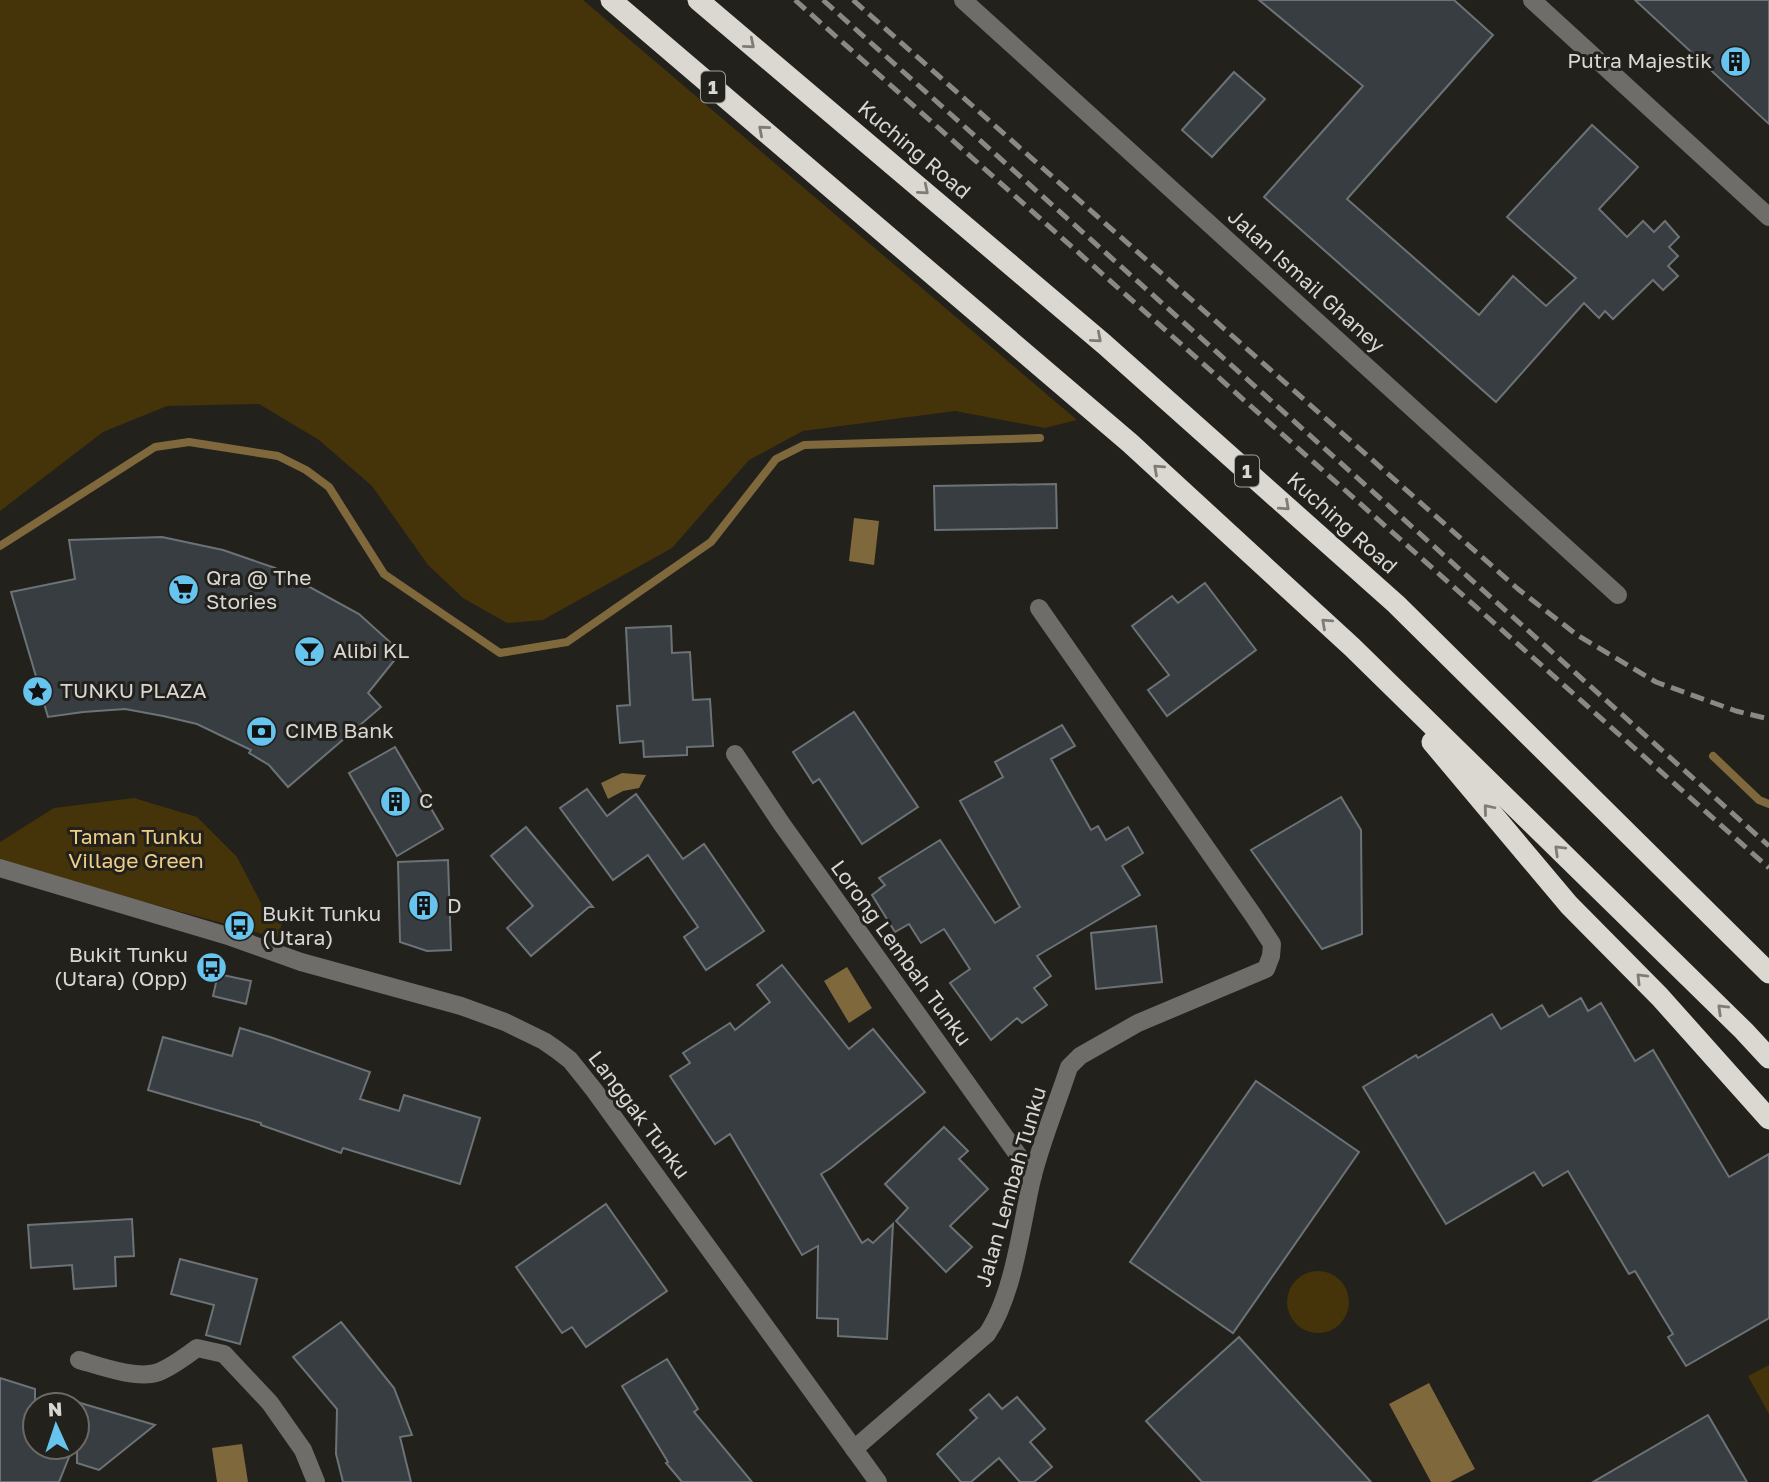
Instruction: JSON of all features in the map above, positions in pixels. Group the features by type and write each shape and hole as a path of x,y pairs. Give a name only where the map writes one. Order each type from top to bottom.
{"highway":[{"name":"1","path":"611,0 1130,443 1352,647 1769,1058"},
{"name":"Kuching Road","path":"698,0 1104,344 1396,604 1769,973"},
{"path":"1352,647 1569,905 1660,997 1769,1119"}],"street":[{"name":"Jalan Ismail Ghaney","path":"963,0 1618,595"},
{"path":"1532,0 1769,217"},
{"name":"Jalan Lembah Tunku","path":"854,1449 987,1334 992,1326 1011,1278 1033,1176 1069,1067 1080,1056 1138,1023 1266,969 1271,956 1272,944 1039,608"},
{"name":"Lorong Lembah Tunku","path":"735,754 781,823 1033,1176"},
{"name":"Langgak Tunku","path":"0,868 231,937 301,962 461,1006 505,1022 551,1045 570,1060 594,1090 854,1449 871,1480"},
{"path":"79,1360 134,1374 157,1373 177,1363 197,1348 224,1354 270,1403 303,1450 316,1482"}],"green space":[{"path":"0,0 583,0 1077,420 1045,428 955,411 803,431 749,460 672,548 543,620 507,623 463,598 428,565 372,486 319,440 259,404 167,406 103,432 0,511"},
{"name":"Taman Tunku Village Green","path":"134,798 197,817 237,857 263,907 283,921 277,938 0,863 0,842 54,808"},
{"path":"1318,1271 1330,1273 1340,1280 1347,1290 1347,1314 1340,1324 1330,1331 1318,1333 1306,1331 1296,1324 1289,1314 1287,1302 1289,1290 1296,1280 1306,1273"},
{"path":"1769,1365 1769,1414 1748,1376"}],"shaded area":[{"path":"854,518 879,521 874,565 849,561"},
{"path":"622,773 646,775 639,788 623,791 608,799 601,783"},
{"path":"847,967 872,1008 849,1023 824,981"},
{"path":"1429,1383 1475,1469 1450,1482 1431,1482 1389,1404"},
{"path":"242,1444 248,1482 217,1482 212,1448"}],"building":[{"path":"1259,0 1454,0 1493,35 1347,199 1479,315 1513,276 1546,306 1576,278 1507,217 1592,125 1638,167 1599,209 1627,237 1643,221 1654,232 1665,221 1679,237 1669,247 1678,256 1668,266 1678,276 1663,290 1653,280 1613,319 1605,311 1599,318 1584,303 1496,402 1264,197 1363,86"},
{"name":"Putra Majestik","path":"1635,0 1769,0 1769,124"},
{"path":"1234,72 1265,99 1212,157 1182,130"},
{"path":"1056,484 1057,528 935,530 934,486"},
{"path":"162,537 223,550 275,568 359,614 401,652 368,693 381,707 288,787 269,765 249,753 251,750 197,724 125,709 48,717 11,592 75,579 69,540"},
{"path":"1205,583 1256,650 1167,716 1148,690 1169,675 1132,626 1172,596 1178,603"},
{"path":"671,626 672,653 690,652 693,700 710,699 713,746 687,747 687,755 644,757 643,741 620,743 617,706 630,705 626,628"},
{"path":"854,712 918,807 862,844 819,779 813,783 793,752"},
{"path":"1062,725 1075,746 1051,759 1091,830 1098,826 1106,840 1128,827 1143,853 1122,866 1140,895 1037,956 1051,976 1034,988 1047,1005 1022,1023 1017,1018 991,1040 950,983 970,969 944,929 921,943 909,924 895,932 872,895 885,885 879,878 940,840 995,923 1020,907 960,801 1003,777 995,762"},
{"name":"C","path":"395,747 443,829 397,856 349,773"},
{"path":"587,789 607,816 636,794 683,859 704,844 764,931 706,970 684,937 698,927 648,855 613,880 560,808"},
{"path":"1341,797 1361,830 1362,934 1322,949 1251,850"},
{"path":"526,827 593,907 589,907 531,956 507,928 533,906 491,856"},
{"name":"D","path":"448,860 451,950 427,951 400,942 398,862"},
{"path":"1156,926 1162,982 1096,989 1091,933"},
{"path":"782,965 849,1049 873,1029 925,1092 821,1174 862,1243 868,1239 873,1243 893,1224 887,1339 838,1336 838,1319 817,1318 818,1246 802,1255 730,1134 715,1144 670,1076 690,1063 683,1053 730,1023 735,1030 770,1002 757,985"},
{"path":"218,974 251,981 246,1004 213,996"},
{"path":"1581,998 1588,1011 1601,1003 1635,1061 1653,1050 1729,1177 1769,1154 1769,1318 1686,1366 1668,1337 1673,1334 1635,1271 1629,1274 1568,1171 1543,1186 1534,1172 1446,1224 1363,1087 1492,1014 1501,1029 1542,1005 1549,1017"},
{"path":"240,1028 370,1072 360,1099 399,1111 404,1095 480,1118 460,1184 343,1148 341,1153 261,1123 148,1090 163,1037 232,1056"},
{"path":"1256,1081 1359,1152 1233,1333 1130,1262"},
{"path":"944,1127 968,1151 959,1159 988,1189 950,1226 972,1247 946,1272 896,1221 908,1208 885,1184"},
{"path":"606,1204 667,1291 586,1347 572,1327 562,1333 516,1267"},
{"path":"132,1219 134,1256 115,1257 116,1286 74,1289 72,1265 31,1268 28,1225"},
{"path":"180,1259 257,1279 240,1344 206,1335 214,1305 171,1294"},
{"path":"341,1322 394,1388 412,1435 400,1437 411,1482 343,1482 336,1454 337,1409 293,1357"},
{"path":"1239,1337 1371,1482 1202,1482 1146,1421"},
{"path":"667,1359 698,1409 694,1412 752,1482 682,1482 666,1463 668,1462 622,1386"},
{"path":"0,1378 35,1389 21,1391 21,1461 67,1461 59,1482 0,1482"},
{"path":"989,1394 1002,1409 1017,1397 1045,1429 1030,1442 1052,1467 1034,1482 1020,1482 999,1458 971,1482 961,1482 937,1454 977,1418 970,1410"},
{"path":"91,1406 155,1425 99,1470 77,1463 91,1461"},
{"path":"1708,1415 1747,1482 1593,1482"}],"waterway":[{"path":"0,546 155,447 189,442 278,456 306,470 329,487 384,574 500,653 567,642 711,542 776,459 804,445 1040,438"},
{"path":"1713,756 1759,800 1769,804"}],"railway":[{"path":"795,0 1769,868"},
{"path":"823,0 1769,846"},
{"path":"853,0 1518,589 1577,635 1656,682 1736,711 1769,719"}],"place":[{"name":"Putra Majestik","path":"1735,61"},
{"name":"Qra @ The Stories","path":"183,590"},
{"name":"Alibi KL","path":"310,651"},
{"name":"TUNKU PLAZA","path":"37,691"},
{"name":"CIMB Bank","path":"262,731"},
{"name":"C","path":"396,801"},
{"name":"D","path":"424,906"},
{"name":"Bukit Tunku (Utara)","path":"239,926"},
{"name":"Bukit Tunku (Utara) (Opp)","path":"211,967"}]}
